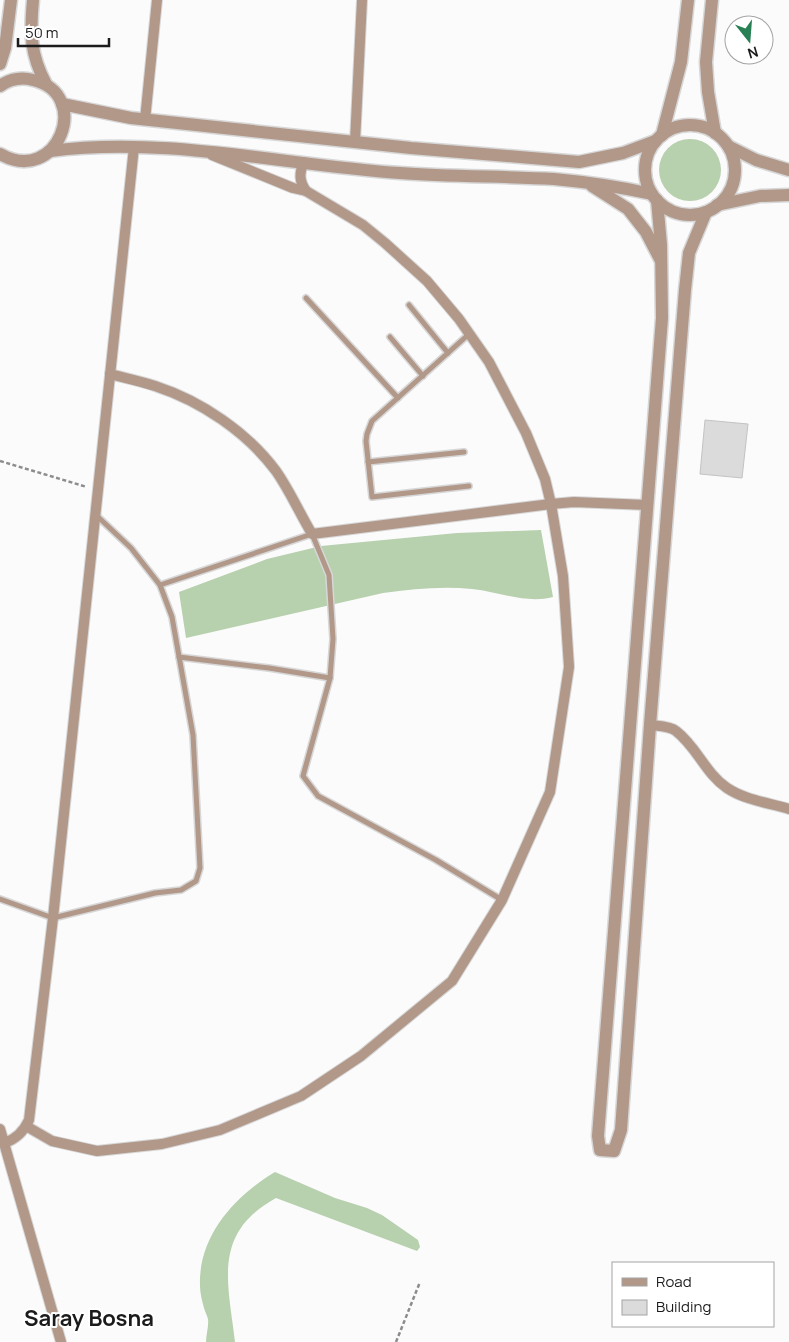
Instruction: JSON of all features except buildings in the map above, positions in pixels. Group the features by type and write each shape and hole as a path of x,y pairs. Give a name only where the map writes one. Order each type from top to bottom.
{"street":[{"path":"0,64 5,48 11,0"},
{"path":"33,0 31,23 32,47 35,60 46,84 62,104 65,121 61,138 50,151"},
{"path":"145,120 157,0"},
{"path":"355,142 362,0"},
{"path":"688,0 682,62 659,138 650,149 645,167 648,185 654,197 661,262 662,318 598,1136 600,1150 614,1151 621,1130 650,725 689,253 712,208 729,191 735,173 728,146"},
{"path":"712,0 706,62 708,92 715,133"},
{"path":"0,86 21,78 46,84"},
{"path":"62,104 104,114 145,120 355,142 579,162 623,153 659,138 670,130 688,125 707,128 728,146 756,160 789,170"},
{"path":"0,164 34,159 50,151 90,147 134,147 202,151 399,173 588,183 654,197 670,210 682,214 694,214 753,197 789,195"},
{"path":"4,1143 17,1137 29,1120 53,918 134,147"},
{"path":"26,1126 52,1141 96,1151 162,1144 220,1130 301,1096 361,1056 452,981 502,900 550,792 569,667 563,576 545,480 516,410 494,370 470,333 427,281 385,243 363,225 306,191 293,188 202,151"},
{"path":"0,154 9,158 26,161"},
{"path":"304,162 300,179 306,191"},
{"path":"588,183 628,209 646,232 661,262"},
{"path":"110,374 154,385 175,394 214,415 232,428 258,451 276,472 312,534 574,502 647,505"},
{"path":"650,725 675,730 698,755 711,774 737,794 789,809"},
{"path":"0,1129 61,1342"}],"lane":[{"path":"306,298 398,398"},
{"path":"409,306 448,353"},
{"path":"469,486 372,497 366,442 372,421 470,333"},
{"path":"390,337 422,376"},
{"path":"368,462 464,452"},
{"path":"0,899 53,918 155,893 181,890 196,881 200,868 193,735 172,617 160,585 131,548 96,514"},
{"path":"160,585 312,534 329,575 333,639 330,678 303,776 318,796 436,860 502,900"},
{"path":"179,657 269,668 330,678"}],"path":[{"path":"0,461 98,490"},
{"path":"396,1342 420,1282"}],"green space":[{"path":"690,139 702,142 712,148 718,158 721,170 718,182 712,192 702,198 690,201 678,198 668,192 662,182 659,170 662,158 668,148 678,142"},
{"path":"541,530 553,597 533,599 461,588 405,590 383,593 186,638 179,592 267,559 321,546 457,533"},
{"path":"275,1172 335,1198 382,1215 418,1240 420,1247 417,1251 276,1198 256,1212 242,1227 233,1243 228,1279 235,1342 206,1342 208,1319 200,1291 201,1268 205,1250 212,1234 233,1205"}],"district":[{"name":"Saray Bosna","path":"89,1318"}]}
